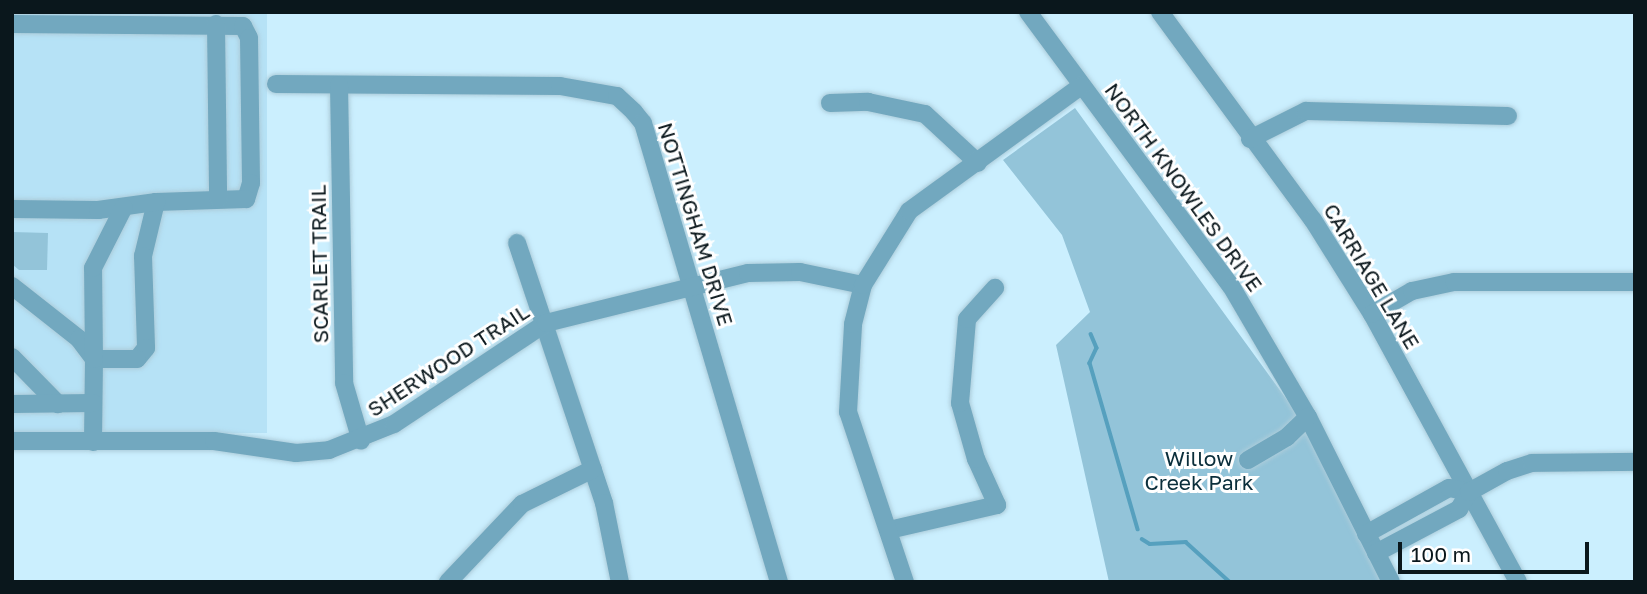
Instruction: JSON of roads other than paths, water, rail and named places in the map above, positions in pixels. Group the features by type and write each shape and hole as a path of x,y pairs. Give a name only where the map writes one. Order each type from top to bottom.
{"street":[{"name":"NORTH KNOWLES DRIVE","path":"1028,12 1231,286 1308,417 1391,582"},
{"name":"CARRIAGE LANE","path":"1160,12 1250,139 1314,220 1372,314 1518,582"},
{"path":"12,24 243,26 248,38 251,183 246,199 156,202 124,207 12,209"},
{"path":"216,24 218,200"},
{"name":"NOTTINGHAM DRIVE","path":"276,84 560,86 617,96 643,123 779,582"},
{"name":"SCARLET TRAIL","path":"339,85 344,383 361,441"},
{"path":"905,582 848,412 853,324 863,285 909,211 1081,86"},
{"path":"830,103 868,102 925,114 978,163"},
{"path":"1250,139 1306,111 1508,116"},
{"path":"94,359 137,359 146,348 143,256 156,202"},
{"path":"93,442 93,268 124,207"},
{"path":"517,243 547,323 593,469 620,582"},
{"name":"SHERWOOD TRAIL","path":"12,441 214,441 296,453 330,450 361,441 405,418 547,323 748,273 800,272 863,285"},
{"path":"1372,314 1412,291 1454,282 1635,282"},
{"path":"12,286 79,339 94,359"},
{"path":"889,530 997,505 976,459 960,403 967,319 995,288"},
{"path":"12,357 58,404"},
{"path":"14,402 93,403"},
{"path":"1248,460 1287,438 1308,417"},
{"path":"1366,534 1449,488 1469,492 1532,463 1635,462"},
{"path":"448,582 522,505 593,469"},
{"path":"1376,553 1460,509 1469,492"}],"waterway":[{"path":"1091,334 1097,348 1090,363 1138,529"},
{"path":"1142,539 1150,544 1186,542 1230,582"}],"park label":[{"name":"Willow Creek Park","path":"1199,470"}]}
